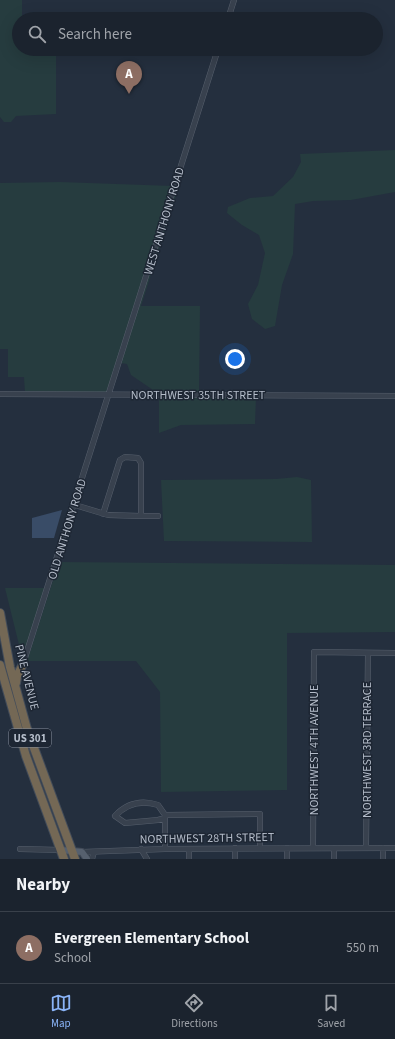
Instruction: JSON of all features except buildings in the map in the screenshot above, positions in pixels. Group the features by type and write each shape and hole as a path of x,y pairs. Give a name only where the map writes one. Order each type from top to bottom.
{"highway":[{"name":"PINE AVENUE","path":"0,613 10,667 27,729 46,784 74,856"},
{"path":"10,667 18,668 23,664"},
{"path":"15,686 17,676 23,664"},
{"path":"1,670 10,677 15,686"},
{"name":"PINE AVENUE","path":"1,670 19,735 64,859"},
{"path":"8,699 13,703 19,726 22,730 27,729"},
{"path":"19,735 27,739 40,777 46,784"}],"main road":[{"name":"NORTHWEST 28TH STREET","path":"61,850 74,856 82,852"},
{"path":"82,852 87,859"}],"street":[{"path":"230,12 234,0"},
{"name":"WEST ANTHONY ROAD","path":"110,394 216,56"},
{"name":"NORTHWEST 35TH STREET","path":"0,394 395,396"},
{"name":"OLD ANTHONY ROAD","path":"23,664 110,394"},
{"path":"103,514 120,460 125,457 135,457 140,460 141,463 141,516"},
{"path":"75,505 113,516 158,516"},
{"name":"NORTHWEST 4TH AVENUE","path":"313,848 314,652 368,653"},
{"path":"368,653 395,652"},
{"name":"NORTHWEST 3RD TERRACE","path":"366,848 368,653"},
{"path":"165,849 165,816 158,805 138,802 129,805 115,816 125,823 158,820 165,816 260,814 260,848"},
{"path":"235,848 235,859"},
{"name":"NORTHWEST 28TH STREET","path":"82,852 235,848 395,848"},
{"path":"287,848 287,859"},
{"path":"334,848 334,859"},
{"path":"383,848 383,859"},
{"name":"NORTHWEST 28TH STREET","path":"20,849 61,850"},
{"path":"188,849 189,859"},
{"path":"141,850 147,859"},
{"path":"92,859 94,852"}],"green space":[{"path":"0,0 22,0 22,12 12,12 12,56 56,56 56,114 16,116 11,122 4,122 0,117"},
{"path":"395,150 395,192 351,200 313,201 295,204 293,254 282,285 275,326 265,329 252,319 248,304 258,285 265,253 259,235 242,225 227,213 228,207 250,198 273,196 293,177 301,162 300,154"},
{"path":"60,182 173,186 109,392 25,392 24,377 8,377 8,349 0,349 0,183"},
{"path":"177,186 179,186 141,306 200,306 199,393 156,392 131,375 127,364 121,363"},
{"path":"159,396 256,397 255,424 181,425 159,433"},
{"path":"297,477 311,480 312,542 164,541 161,480 276,479"},
{"path":"59,562 395,565 395,632 287,633 287,790 161,792 160,692 136,661 27,661"},
{"path":"5,588 47,588 23,661"}],"water":[{"path":"62,510 54,538 32,538 32,518"}],"place":[{"name":"Evergreen Elementary School","path":"129,94"}]}
